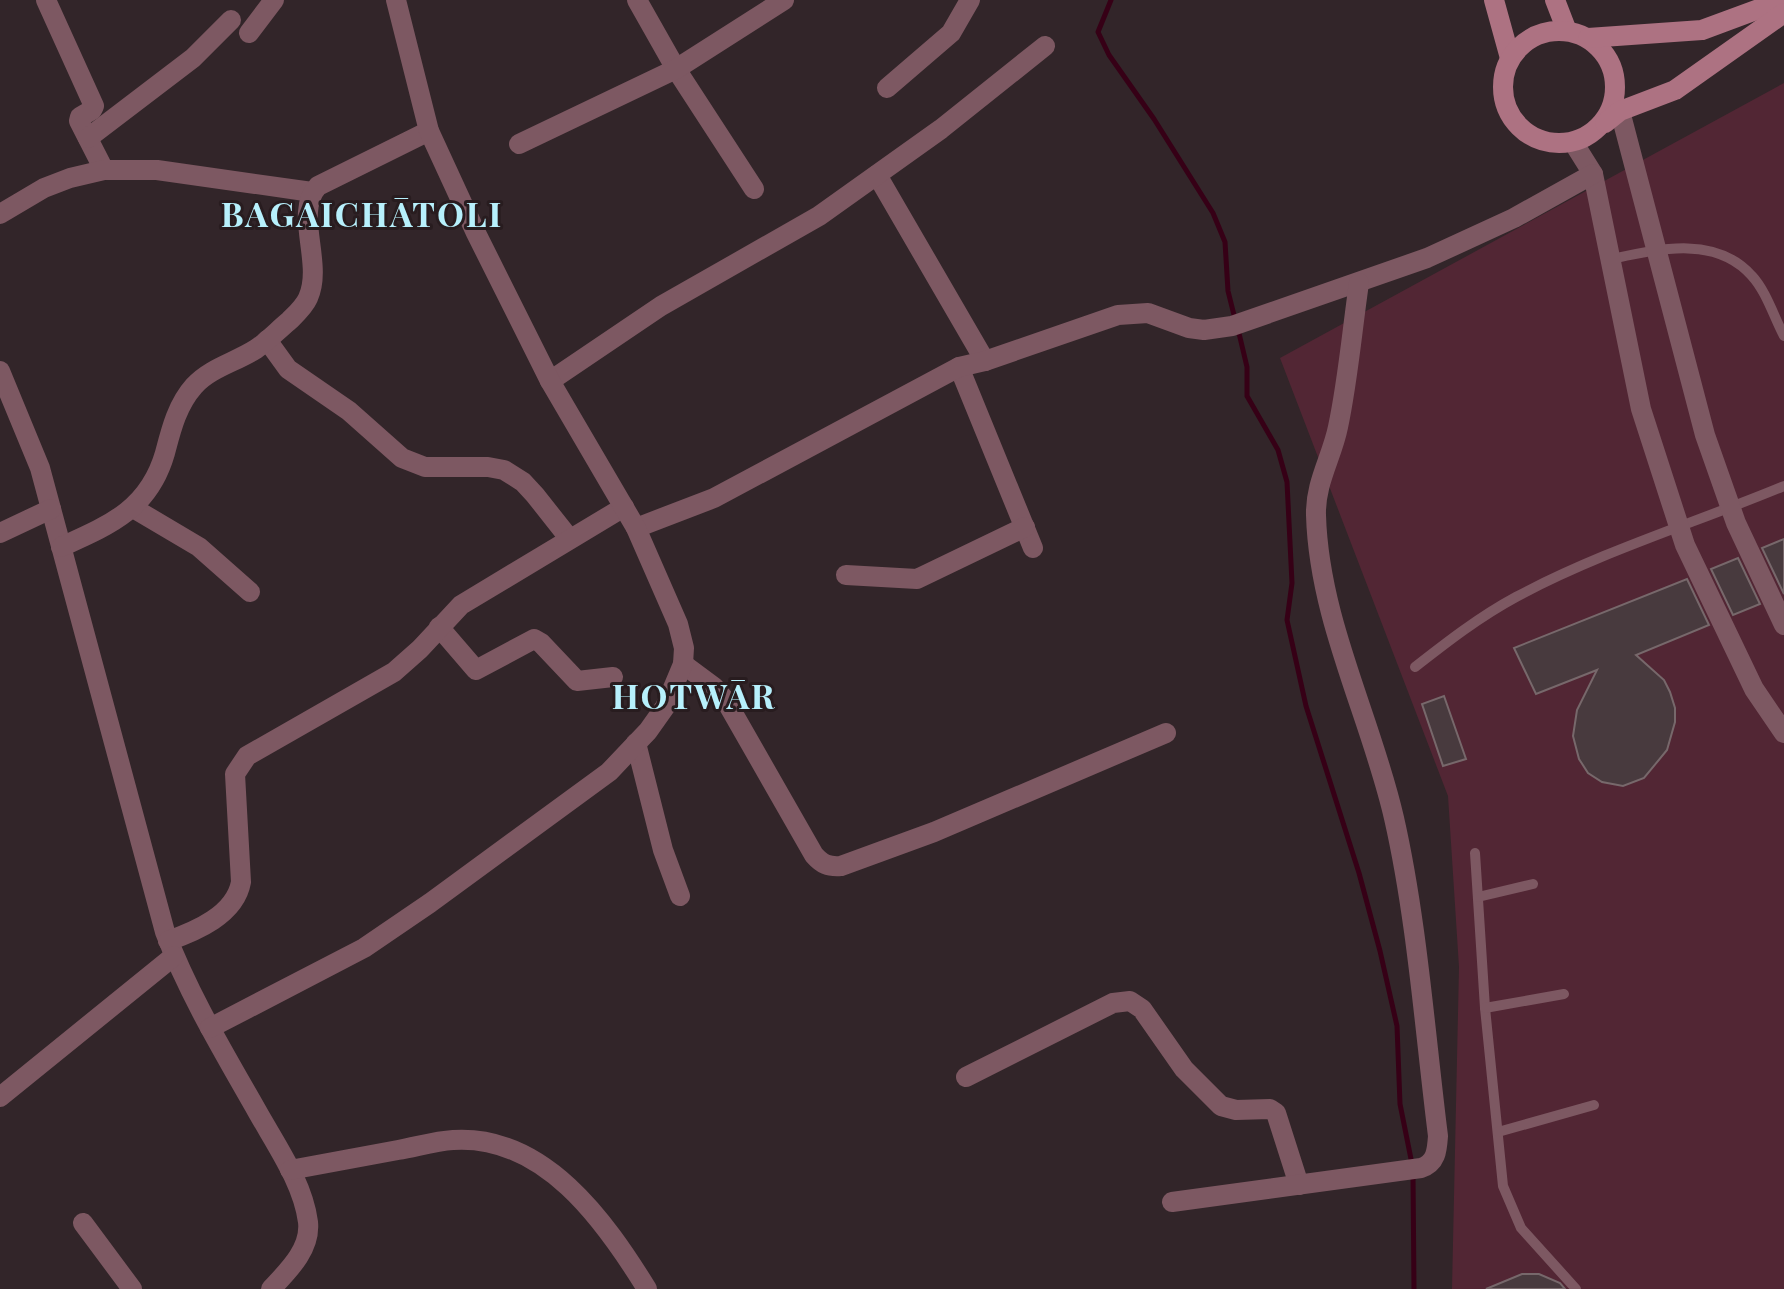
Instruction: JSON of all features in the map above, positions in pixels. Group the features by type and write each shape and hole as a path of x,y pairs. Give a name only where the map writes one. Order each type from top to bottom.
{"main road":[{"path":"1494,0 1510,58"},
{"path":"1555,0 1567,31"},
{"path":"1783,0 1702,30 1588,38 1567,31 1544,32 1524,41 1510,58 1502,79 1503,101 1513,121 1530,136 1551,144 1573,142 1593,133 1620,111 1675,90 1784,13"},
{"path":"1588,38 1607,58 1616,84 1610,111 1593,133"}],"street":[{"path":"46,0 94,106 79,118 104,170"},
{"path":"249,33 274,0"},
{"path":"210,1028 364,948 609,772 665,707 683,664 684,648 678,624 636,528 550,381 429,131 396,0"},
{"path":"637,0 676,69 754,189"},
{"path":"519,144 676,69 784,0"},
{"path":"887,88 951,33 970,0"},
{"path":"88,138 193,58 231,20"},
{"path":"550,381 661,306 819,216 941,129 1045,46"},
{"path":"1620,111 1705,435 1731,508 1784,625"},
{"path":"61,547 110,525 133,508 154,483 183,401 194,386 205,376 256,349 301,309 311,291 313,268 308,208 312,192 318,186 429,131"},
{"path":"1573,142 1593,174 1641,409 1685,545 1754,689 1784,733"},
{"path":"0,214 44,188 104,170 157,170 312,192"},
{"path":"636,528 714,498 959,367 1126,314 1148,313 1189,328 1204,330 1239,324 1427,258 1499,225 1593,174"},
{"path":"877,175 985,361"},
{"path":"1172,1202 1414,1169 1433,1159 1438,1136 1404,870 1394,817 1336,631 1317,528 1316,496 1338,429 1359,283"},
{"path":"267,340 296,376 349,411 402,458 425,467 488,467 513,475 535,495 569,538"},
{"path":"959,367 1033,548"},
{"path":"0,371 40,468 171,948 210,1028 290,1170 308,1223 305,1242 292,1267 271,1289"},
{"path":"0,1097 171,948 230,906 238,896 241,882 235,774 242,761 394,672 461,605 624,507"},
{"path":"133,508 199,547 250,592"},
{"path":"0,533 51,509"},
{"path":"846,575 917,579 1025,527"},
{"path":"439,627 476,670 534,639 577,681 613,677"},
{"path":"683,664 714,687 726,701 814,855 820,862 832,867 934,832 1166,733"},
{"path":"636,743 663,850 680,896"},
{"path":"966,1077 1113,1003 1130,1001 1142,1009 1184,1069 1215,1102 1228,1109 1270,1109 1276,1113 1299,1185"},
{"path":"290,1170 453,1140 485,1142 508,1149 540,1164 566,1184 626,1254 647,1289"},
{"path":"83,1223 132,1289"}],"lane":[{"path":"1612,259 1656,249 1716,252 1738,262 1754,278 1784,336"},
{"path":"1415,667 1467,626 1516,597 1610,553 1784,486"},
{"path":"1475,853 1485,1008 1503,1186 1521,1228 1576,1289"},
{"path":"1478,897 1533,884"},
{"path":"1485,1008 1564,994"},
{"path":"1498,1132 1594,1105"}],"shaded area":[{"path":"1784,83 1784,1289 1452,1289 1459,967 1448,796 1280,358"}],"building":[{"path":"1784,539 1784,594 1762,548"},
{"path":"1738,558 1760,604 1733,615 1711,569"},
{"path":"1687,579 1709,625 1636,655 1664,680 1670,692 1675,722 1667,750 1644,778 1623,786 1602,782 1588,773 1579,759 1573,736 1577,710 1597,670 1536,694 1514,648"},
{"path":"1444,696 1466,759 1443,766 1422,704"},
{"path":"1522,1274 1539,1274 1560,1283 1565,1289 1486,1289"}],"waterway":[{"path":"1111,0 1098,32 1109,55 1154,119 1213,213 1225,242 1228,291 1235,319"},
{"path":"1238,329 1247,367 1247,396 1278,450 1287,482 1292,583 1287,620 1306,706 1359,873 1380,951 1397,1026 1400,1104 1412,1164"},
{"path":"1413,1174 1414,1289"}],"district":[{"name":"BAGAICHĀTOLI","path":"362,213"},
{"name":"HOTWĀR","path":"694,695"}]}
